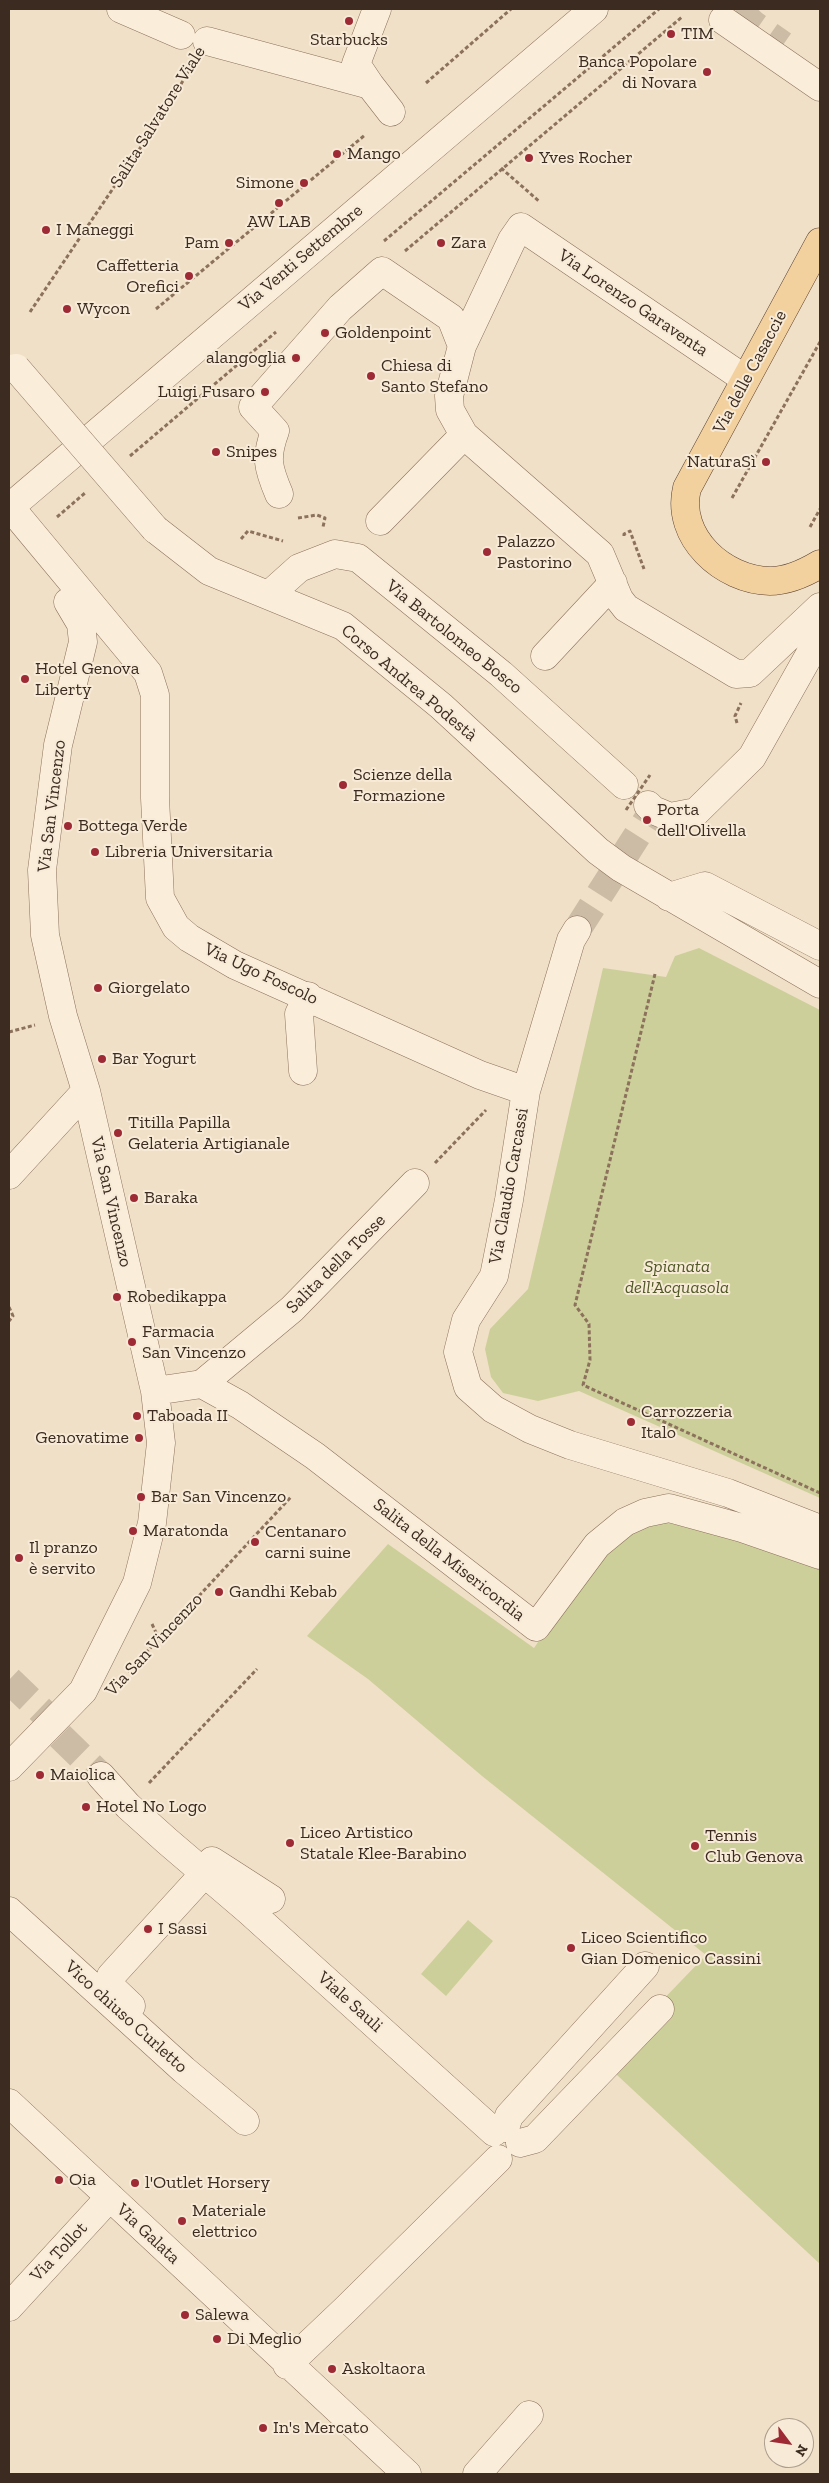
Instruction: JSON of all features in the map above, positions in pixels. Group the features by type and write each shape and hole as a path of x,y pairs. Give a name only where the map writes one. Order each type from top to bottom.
{"main road":[{"name":"Via delle Casaccie","path":"820,242 687,488 684,500 688,526 695,539 721,565 736,573 756,580 771,581 788,578 820,564"}],"street":[{"path":"121,9 181,35"},
{"path":"377,9 356,64 391,112"},
{"name":"Via Venti Settembre","path":"9,508 594,9"},
{"path":"723,20 820,87"},
{"name":"Salita Salvatore Viale","path":"207,40 370,85"},
{"name":"Via Lorenzo Garaventa","path":"462,346 512,240 521,227 745,379"},
{"path":"279,494 268,468 271,442 275,431 253,407 340,308 382,271 451,318 462,346 449,396 450,410 464,435 595,549 603,560 619,599 626,608 736,674 743,675 750,673 764,661 820,607"},
{"name":"Corso Andrea Podestà","path":"13,365 155,530 209,570 343,626 441,706 598,851 621,880 657,891 820,984"},
{"path":"380,521 464,435"},
{"name":"Via San Vincenzo","path":"9,508 72,594 81,624 83,642 58,746 42,870 45,935 63,1016 86,1091 155,1392 161,1443 152,1522 137,1583 83,1691 53,1731 9,1767"},
{"name":"Via Bartolomeo Bosco","path":"270,594 299,568 334,554 358,558 501,674 640,806 670,817 696,812 752,757 820,636"},
{"path":"545,656 613,583"},
{"name":"Via Ugo Foscolo","path":"72,594 148,673 155,695 156,798 160,898 176,927 189,938 235,965 308,996 480,1075 526,1091"},
{"path":"657,891 705,886 820,946"},
{"name":"Via Claudio Carcassi","path":"577,930 571,940 526,1091 509,1200 494,1276 466,1320 458,1352 468,1386 493,1408 538,1432 570,1445 728,1493 820,1529"},
{"path":"303,1071 299,1014 308,996"},
{"path":"9,1175 86,1091"},
{"name":"Salita della Tosse","path":"202,1384 292,1309 415,1183"},
{"path":"155,1392 202,1384"},
{"name":"Salita della Misericordia","path":"202,1384 240,1405 316,1456 536,1628 597,1545 624,1522 645,1513 669,1508 742,1528 820,1555"},
{"name":"Viale Sauli","path":"101,1776 128,1806 204,1874 507,2134"},
{"path":"167,1841 197,1852 271,1900"},
{"path":"184,2070 190,2062 111,1987 109,1981 110,1976 204,1874"},
{"name":"Vico chiuso Curletto","path":"9,1911 184,2070 245,2122"},
{"path":"507,2134 509,2116 645,1966"},
{"path":"287,2365 498,2158 490,2151 491,2136 507,2134 535,2139 660,2009"},
{"name":"Via Galata","path":"9,2103 287,2365 407,2474"},
{"name":"Via Tollot","path":"9,2307 110,2197"},
{"path":"477,2474 529,2415"}],"path":[{"path":"426,83 511,9"},
{"path":"382,271 488,178 682,17"},
{"name":"Salita Salvatore Viale","path":"30,312 161,117 207,40"},
{"path":"156,309 365,135"},
{"path":"732,498 820,342"},
{"path":"810,527 820,509"},
{"path":"318,531 323,528 325,518"},
{"path":"241,538 248,531 288,541"},
{"path":"640,806 650,775"},
{"path":"656,974 575,1305 589,1324 590,1360 583,1386 820,1493"},
{"path":"415,1183 490,1106"},
{"path":"9,1307 13,1316 9,1320"},
{"name":"Via San Vincenzo","path":"122,1678 291,1497"},
{"path":"149,1617 159,1638"},
{"path":"128,1806 257,1669"}],"green space":[{"name":"Spianata dell'Acquasola","path":"699,948 820,1010 820,1498 579,1391 538,1401 503,1393 491,1377 485,1349 490,1329 528,1289 603,968 666,977 675,956"},
{"name":"Tennis Club Genova","path":"652,1519 781,1550 820,1567 820,2264 603,2062 706,1955 482,1776 368,1679 307,1636 388,1544 534,1648 601,1551"},
{"path":"468,1920 493,1941 446,1996 421,1974"}],"tunnel":[{"path":"737,9 753,24 783,45"},
{"path":"577,930 647,820"},
{"path":"9,1680 52,1721"},
{"path":"60,1736 101,1776"}],"place":[{"name":"Starbucks","path":"349,21"},
{"name":"TIM","path":"671,34"},
{"name":"Banca Popolare di Novara","path":"707,72"},
{"name":"Mango","path":"337,154"},
{"name":"Yves Rocher","path":"529,158"},
{"name":"Simone","path":"304,183"},
{"name":"AW LAB","path":"279,203"},
{"name":"I Maneggi","path":"46,230"},
{"name":"Pam","path":"229,243"},
{"name":"Zara","path":"441,243"},
{"name":"Caffetteria Orefici","path":"189,276"},
{"name":"Wycon","path":"67,309"},
{"name":"Goldenpoint","path":"325,333"},
{"name":"alangoglia","path":"296,358"},
{"name":"Chiesa di Santo Stefano","path":"371,376"},
{"name":"Luigi Fusaro","path":"265,392"},
{"name":"Snipes","path":"216,452"},
{"name":"NaturaSì","path":"766,462"},
{"name":"Palazzo Pastorino","path":"487,552"},
{"name":"Hotel Genova Liberty","path":"25,679"},
{"name":"Scienze della Formazione","path":"343,785"},
{"name":"Porta dell'Olivella","path":"647,820"},
{"name":"Bottega Verde","path":"68,826"},
{"name":"Libreria Universitaria","path":"95,852"},
{"name":"Giorgelato","path":"98,988"},
{"name":"Bar Yogurt","path":"102,1059"},
{"name":"Titilla Papilla Gelateria Artigianale","path":"118,1133"},
{"name":"Baraka","path":"134,1198"},
{"name":"Robedikappa","path":"117,1297"},
{"name":"Farmacia San Vincenzo","path":"132,1342"},
{"name":"Taboada II","path":"137,1416"},
{"name":"Carrozzeria Italo","path":"631,1422"},
{"name":"Genovatime","path":"139,1438"},
{"name":"Bar San Vincenzo","path":"141,1497"},
{"name":"Maratonda","path":"133,1531"},
{"name":"Centanaro carni suine","path":"255,1542"},
{"name":"Il pranzo è servito","path":"19,1558"},
{"name":"Gandhi Kebab","path":"219,1592"},
{"name":"Maiolica","path":"40,1775"},
{"name":"Hotel No Logo","path":"86,1807"},
{"name":"Liceo Artistico Statale Klee-Barabino","path":"290,1843"},
{"name":"Tennis Club Genova","path":"695,1846"},
{"name":"I Sassi","path":"148,1929"},
{"name":"Liceo Scientifico Gian Domenico Cassini","path":"571,1948"},
{"name":"Oia","path":"59,2180"},
{"name":"l'Outlet Horsery","path":"135,2183"},
{"name":"Materiale elettrico","path":"182,2221"},
{"name":"Salewa","path":"185,2315"},
{"name":"Di Meglio","path":"217,2339"},
{"name":"Askoltaora","path":"332,2369"},
{"name":"In's Mercato","path":"263,2428"}]}
